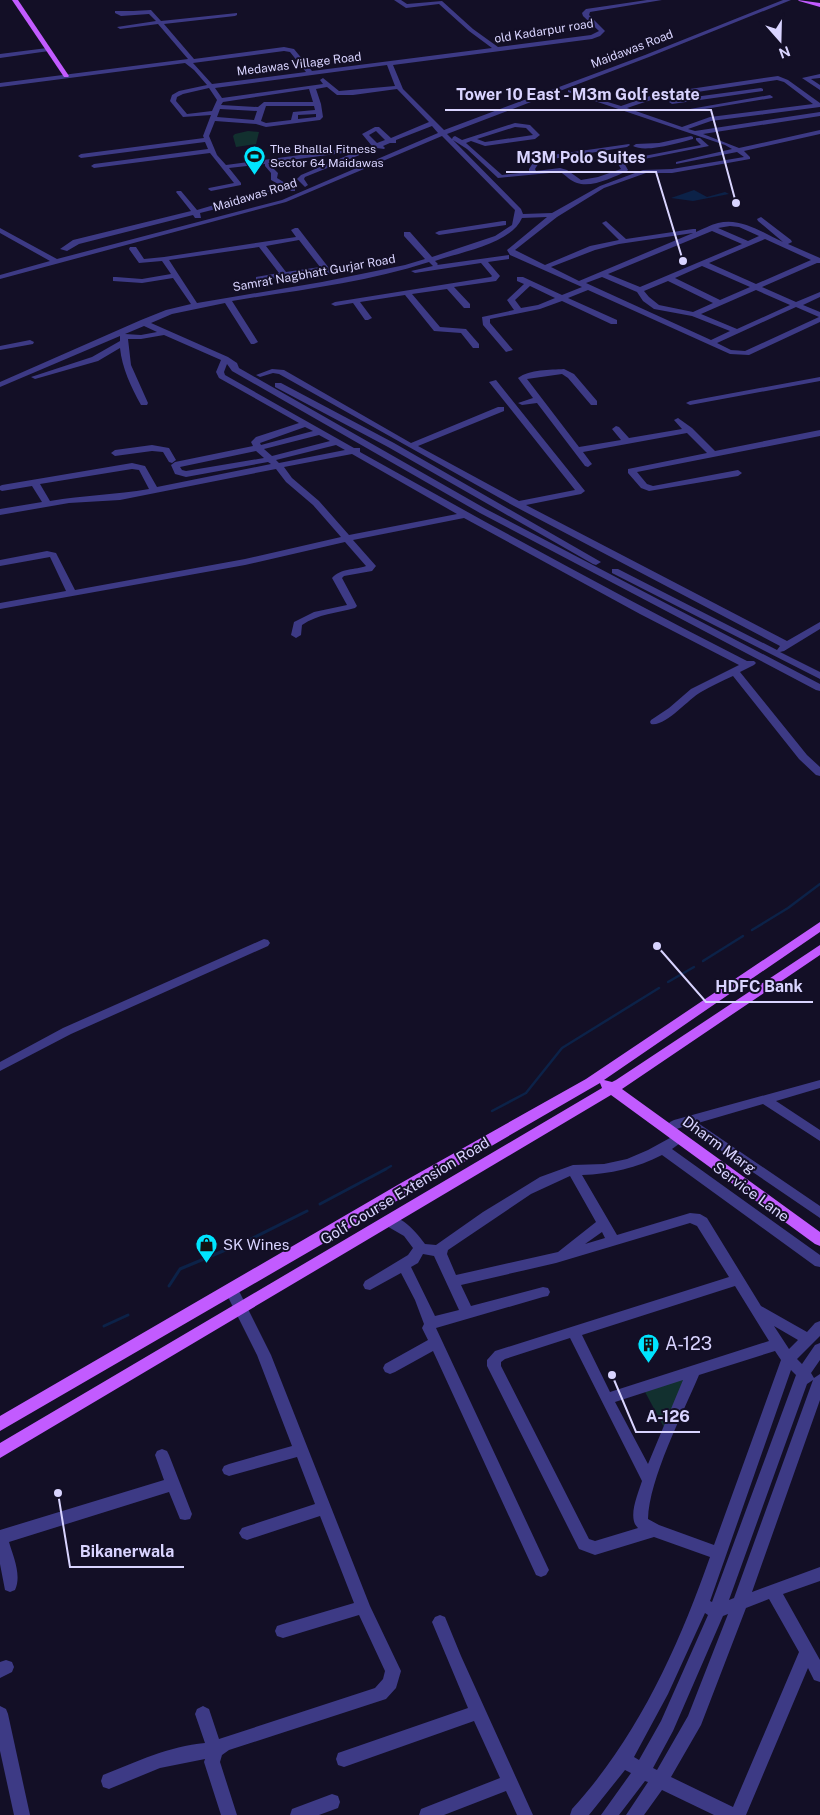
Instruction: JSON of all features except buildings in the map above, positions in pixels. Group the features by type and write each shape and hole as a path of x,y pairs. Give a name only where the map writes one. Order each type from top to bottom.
{"main road":[{"path":"15,0 66,76"},
{"path":"801,0 820,6"},
{"path":"814,0 820,2"},
{"name":"Golf Course Extension Road","path":"0,1424 603,1074 820,926"},
{"name":"Golf Course Extension Road","path":"0,1451 616,1086 820,949"},
{"path":"694,1012 713,1021"},
{"name":"Dharm Marg","path":"603,1074 616,1086 680,1128 820,1232"},
{"name":"Dharm Marg","path":"680,1128 820,1240"}],"street":[{"path":"397,0 406,6 439,1 470,30 498,49"},
{"name":"old Kadarpur road","path":"389,63 598,36 602,31 586,16 585,13 588,10 659,0"},
{"name":"Maidawas Road","path":"0,271 284,201 441,130 776,0"},
{"name":"Maidawas Road","path":"226,208 266,200 400,145 647,56 788,0"},
{"path":"117,12 121,14 150,11 211,86 216,110 206,132 207,140 211,151 239,184 211,189"},
{"path":"161,24 235,14"},
{"path":"120,27 205,21"},
{"path":"0,85 287,49 292,50 334,92 343,93 399,88"},
{"path":"0,56 47,50"},
{"path":"389,63 399,88 519,210 519,216 554,215"},
{"name":"Medawas Village Road","path":"216,110 185,116 173,101 174,96 181,92 211,86 389,63"},
{"path":"820,76 805,78 820,88"},
{"path":"622,108 656,96 782,79 819,105"},
{"path":"261,80 274,92 276,100 274,104"},
{"path":"216,110 266,126 294,122 295,113 319,112 318,104 309,88 298,80"},
{"path":"243,82 248,90"},
{"path":"751,82 785,109"},
{"path":"216,110 274,92 328,85"},
{"path":"292,90 299,102"},
{"path":"672,102 761,90"},
{"path":"570,91 737,149 745,154 747,159 672,171 645,171"},
{"path":"656,96 704,113 710,119 720,120 819,105"},
{"path":"693,109 770,98"},
{"path":"257,122 264,104 318,104"},
{"path":"459,134 468,141 498,176 562,170 579,182 605,177 625,170 620,162 706,146 696,134 631,105"},
{"path":"216,110 261,109"},
{"path":"533,173 532,169 538,159 633,146 668,144 696,134 817,117"},
{"path":"696,134 710,119"},
{"path":"305,185 300,181 301,178 366,149 433,123"},
{"path":"451,136 468,141 485,144 533,138 537,135 528,126 515,125 468,141"},
{"path":"387,151 376,146 365,134 377,128 389,140 400,145"},
{"path":"820,132 645,171 616,182 587,194 554,215 511,250 513,253 543,268 589,287 730,352 746,352 820,317"},
{"path":"81,156 207,140"},
{"path":"633,146 643,155 635,156"},
{"path":"224,167 336,151 366,149"},
{"path":"94,166 211,151"},
{"path":"267,166 275,173 272,177 273,180 293,190"},
{"path":"605,177 616,182"},
{"path":"64,249 76,242 226,208 267,191"},
{"path":"179,192 197,215"},
{"name":"Maidawas Road","path":"0,277 50,258 197,215"},
{"name":"Samrat Nagbhatt Gurjar Road","path":"0,385 121,337 144,322 169,312 195,305 356,278 431,260 476,236 504,234 512,229 519,216"},
{"path":"761,219 796,250"},
{"path":"446,234 476,236 494,224 503,222"},
{"path":"606,223 624,241"},
{"path":"0,224 45,250 50,258"},
{"path":"494,224 516,246"},
{"path":"580,283 725,224 736,224 818,261"},
{"path":"543,268 593,248 624,241 709,229 749,244"},
{"path":"0,230 50,258"},
{"path":"295,230 335,282"},
{"path":"408,234 437,268"},
{"path":"640,290 766,236"},
{"path":"133,249 142,261 301,238"},
{"path":"261,244 284,275"},
{"path":"356,278 369,278 506,256"},
{"path":"164,258 195,305"},
{"path":"335,304 496,278 482,260"},
{"path":"694,314 818,261"},
{"path":"704,264 820,317"},
{"path":"259,279 325,268"},
{"path":"602,274 640,290 646,299 657,307 694,314 736,331"},
{"path":"116,279 142,281 175,276"},
{"path":"669,278 720,303"},
{"path":"520,279 614,322"},
{"path":"518,311 511,300 529,283"},
{"path":"449,286 467,306"},
{"path":"508,350 484,319 488,316 540,307 589,287"},
{"path":"407,293 437,329 463,331 476,346"},
{"path":"711,343 820,294"},
{"path":"227,300 254,342"},
{"path":"355,301 368,318"},
{"path":"644,312 657,307"},
{"path":"144,322 164,333 225,359 234,365 242,366 260,375 387,443 604,566 820,676"},
{"path":"35,377 95,359 121,337 141,337 164,333"},
{"path":"121,337 125,364 144,403"},
{"path":"0,348 30,342"},
{"path":"225,359 220,372 222,376 465,515 657,620 746,665"},
{"path":"234,365 235,369 483,511 820,688"},
{"path":"588,464 522,377 561,370 570,374 594,403"},
{"path":"260,375 272,371 281,372 514,502 786,645"},
{"path":"690,402 820,379"},
{"path":"0,606 251,561 346,538 483,511 514,502 581,491 492,382"},
{"path":"522,403 538,400"},
{"path":"387,443 411,446 501,409"},
{"path":"678,420 713,454"},
{"path":"256,445 258,439 305,424"},
{"path":"616,429 628,442"},
{"path":"578,450 689,430"},
{"path":"173,462 320,432"},
{"path":"738,473 652,489 644,486 631,470 820,433"},
{"path":"115,453 158,448 166,450 178,472 186,474 270,459 337,442"},
{"path":"256,445 278,466 289,480 316,503 371,566 369,569 341,574 337,578 352,606 324,611 300,621 297,624 296,635"},
{"path":"0,512 69,500 120,497 354,451 371,446"},
{"path":"411,446 414,459"},
{"path":"2,488 139,466 154,490"},
{"path":"393,474 410,468"},
{"path":"35,483 47,503"},
{"path":"0,563 47,554 53,556 72,593"},
{"path":"601,589 615,580"},
{"path":"657,620 673,611"},
{"path":"655,722 673,710 695,691 775,652 820,625"},
{"path":"735,672 803,758 820,773"},
{"path":"0,1067 66,1031 264,943"},
{"path":"390,1221 408,1232 420,1248 431,1251 440,1250 537,1185 564,1171 621,1167 633,1164 663,1148 680,1128 820,1084"},
{"path":"766,1100 820,1136"},
{"path":"680,1128 820,1213"},
{"name":"Service Lane","path":"663,1148 820,1262"},
{"path":"573,1170 614,1242"},
{"path":"453,1281 556,1258 695,1218 702,1222 736,1280 788,1359 803,1374 818,1383 740,1603 695,1720 683,1744 660,1780 634,1815"},
{"path":"556,1258 604,1223"},
{"path":"370,1285 413,1259 420,1248"},
{"path":"440,1250 440,1254 467,1312"},
{"path":"404,1264 407,1275 424,1302 431,1324 429,1328 435,1343 540,1570"},
{"path":"654,1530 595,1548 584,1544 494,1366 494,1360 500,1355 736,1280"},
{"path":"108,1781 175,1755 194,1751 215,1750 225,1744 380,1694 390,1684 393,1671 363,1608 264,1355 231,1289"},
{"path":"431,1324 467,1312 543,1292"},
{"path":"755,1309 814,1344"},
{"path":"609,1815 642,1771 668,1726 718,1611 820,1327"},
{"path":"574,1332 606,1399 649,1481"},
{"path":"390,1368 435,1343"},
{"path":"606,1399 778,1344"},
{"path":"578,1815 600,1793 633,1745 672,1668 701,1605 788,1359 814,1344"},
{"path":"694,1371 649,1481 640,1516 641,1522 654,1530 720,1554"},
{"path":"785,1424 800,1431"},
{"path":"229,1470 302,1449"},
{"path":"162,1455 185,1514"},
{"path":"10,1585 4,1569 0,1538 173,1484"},
{"path":"247,1533 324,1508"},
{"path":"701,1605 718,1611 820,1574"},
{"path":"773,1591 818,1668"},
{"path":"283,1631 363,1608"},
{"path":"440,1622 525,1815"},
{"path":"738,1815 807,1651"},
{"path":"344,1759 478,1712"},
{"path":"0,1714 22,1815"},
{"path":"203,1714 215,1750 212,1762 229,1815"},
{"path":"623,1759 642,1771 732,1815"},
{"path":"427,1815 509,1782"},
{"path":"298,1815 332,1802"}],"green space":[{"path":"248,131 259,132 256,144 236,147 233,136"},
{"path":"690,1375 666,1431 644,1390"}],"water":[{"path":"694,190 707,197 725,192 729,194 693,201 671,198"}],"waterway":[{"path":"752,930 788,908 820,884"},
{"path":"703,961 743,936"},
{"path":"668,982 694,967"},
{"path":"492,1111 526,1093 562,1048 659,988"},
{"path":"384,1170 391,1166"},
{"path":"320,1204 386,1169"},
{"path":"249,1240 307,1211"},
{"path":"169,1286 180,1269 235,1246"},
{"path":"104,1326 128,1315"}],"place":[{"name":"The Bhallal Fitness Sector 64 Maidawas","path":"254,175"},
{"name":"Tower 10 East - M3m Golf estate","path":"736,203"},
{"name":"M3M Polo Suites","path":"683,261"},
{"name":"HDFC Bank","path":"657,946"},
{"name":"SK Wines","path":"207,1264"},
{"name":"A-123","path":"649,1363"},
{"name":"A-126","path":"612,1375"},
{"name":"Bikanerwala","path":"58,1493"}]}
